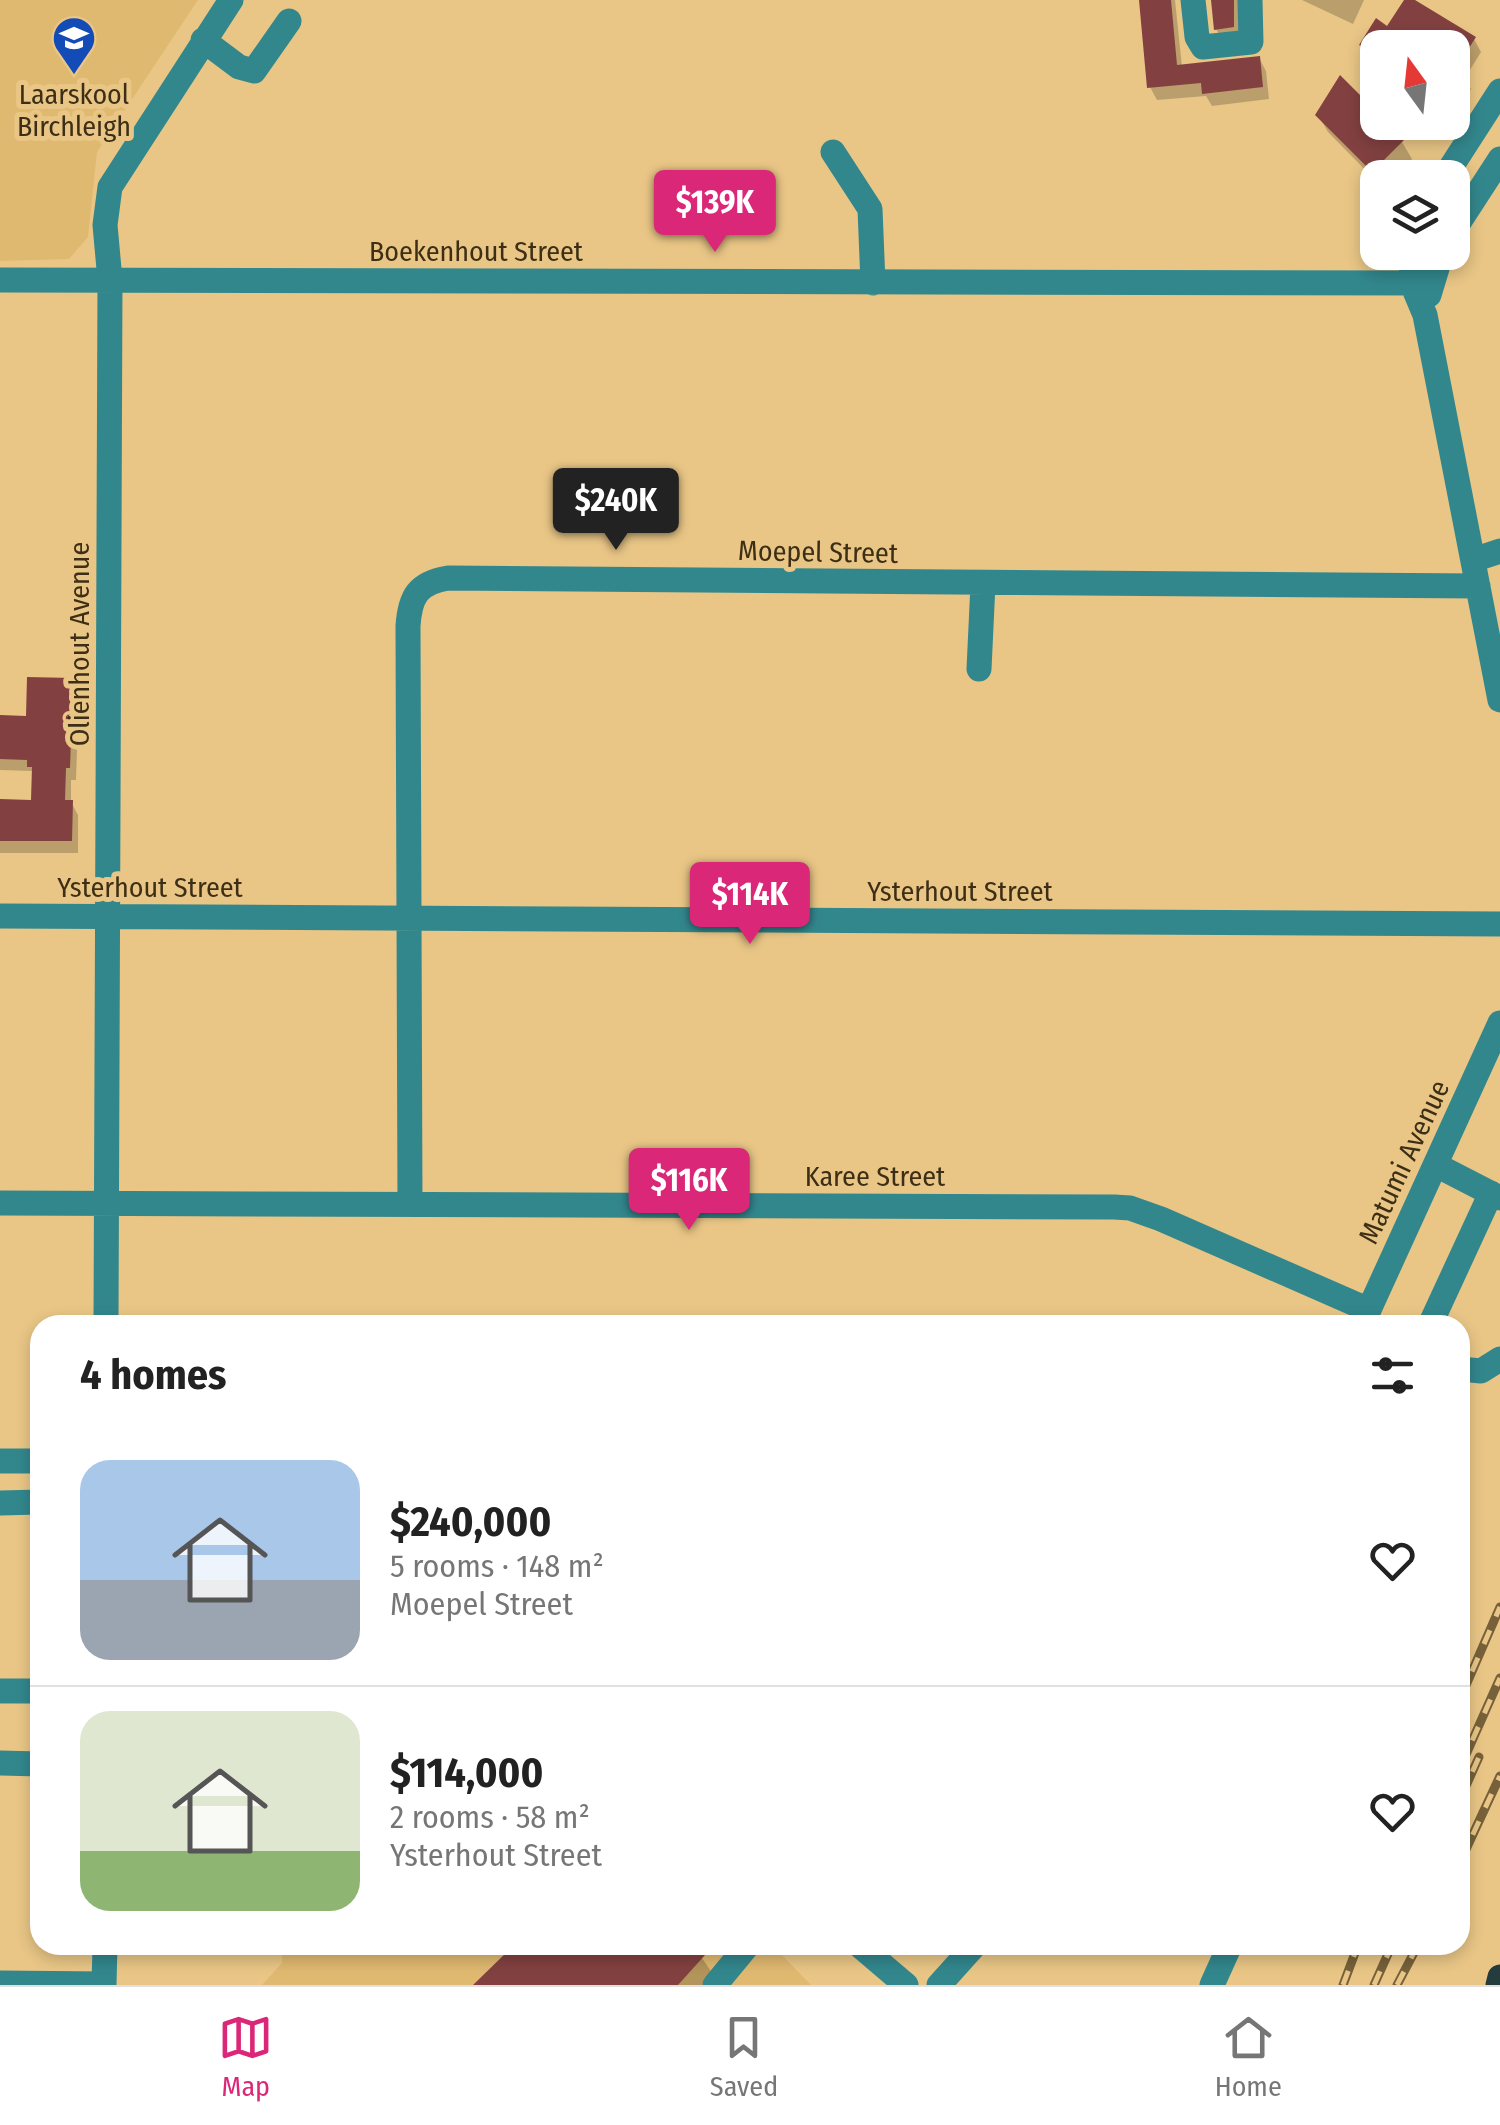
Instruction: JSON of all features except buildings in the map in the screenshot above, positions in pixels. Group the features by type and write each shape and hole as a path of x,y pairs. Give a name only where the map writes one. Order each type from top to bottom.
{"main road":[{"path":"1498,1985 1500,1977"}],"street":[{"name":"Olienhout Avenue","path":"106,1315 110,280 105,225 110,186 231,0"},
{"path":"1193,0 1197,37 1203,47 1251,42 1250,0"},
{"path":"203,40 240,67 254,71 289,22"},
{"path":"1456,160 1500,91"},
{"path":"833,152 870,210 874,282"},
{"path":"1470,205 1500,159"},
{"path":"1417,270 1500,700"},
{"path":"1422,284 1431,270"},
{"name":"Boekenhout Street","path":"0,280 1422,284"},
{"path":"1474,560 1500,551"},
{"name":"Moepel Street","path":"410,1204 408,626 414,595 422,586 448,578 1478,586"},
{"path":"979,669 982,584"},
{"name":"Ysterhout Street","path":"0,916 1500,924"},
{"name":"Matumi Avenue","path":"1367,1315 1500,1024"},
{"path":"1435,1315 1495,1196 1436,1164"},
{"name":"Karee Street","path":"0,1202 1130,1208 1362,1315"},
{"path":"1470,1373 1500,1360"},
{"path":"0,1461 30,1462"},
{"path":"0,1503 30,1502"},
{"path":"0,1691 30,1691"},
{"path":"0,1762 30,1764"},
{"path":"0,1983 104,1984 104,1955"},
{"path":"715,1985 737,1955"},
{"path":"871,1955 906,1985"},
{"path":"939,1985 966,1955"},
{"path":"1212,1985 1225,1955"}],"shaded area":[{"name":"Laarskool Birchleigh","path":"0,0 198,0 97,152 88,237 69,259 0,261"},
{"path":"282,1955 782,1955 811,1985 262,1985 282,1963"}],"railway":[{"path":"1470,1676 1500,1607"},
{"path":"1470,1746 1500,1678"},
{"path":"1470,1777 1479,1757"},
{"path":"1470,1840 1500,1776"},
{"path":"1343,1985 1354,1955"},
{"path":"1374,1985 1388,1955"},
{"path":"1397,1985 1413,1955"}],"place":[{"name":"Laarskool Birchleigh","path":"74,76"}]}
